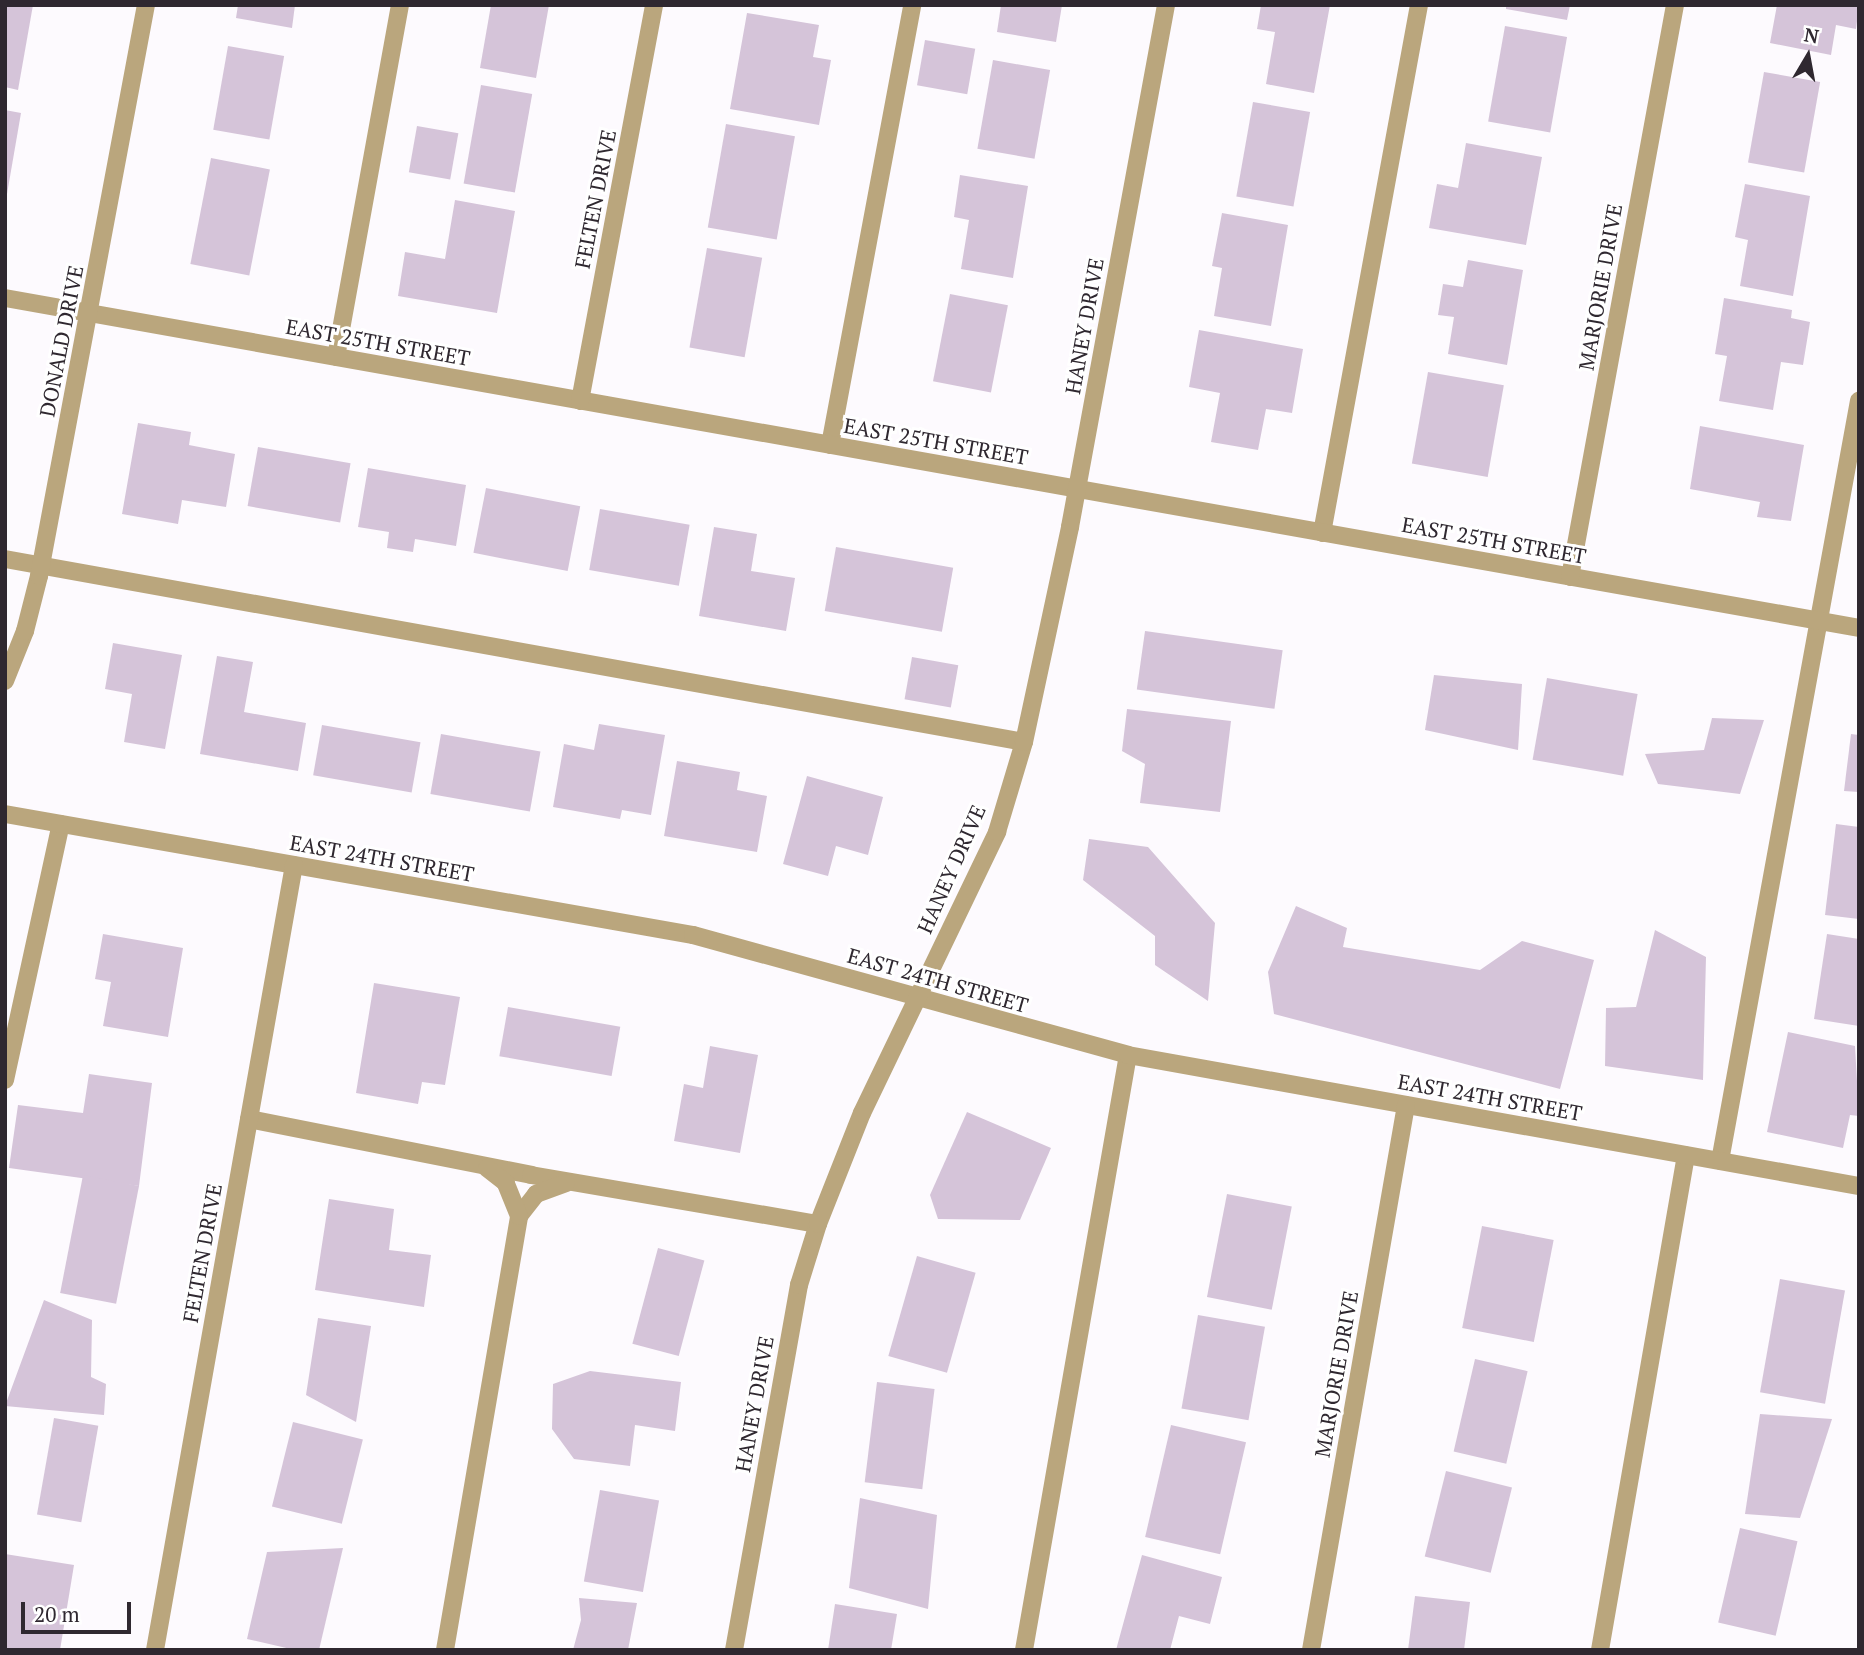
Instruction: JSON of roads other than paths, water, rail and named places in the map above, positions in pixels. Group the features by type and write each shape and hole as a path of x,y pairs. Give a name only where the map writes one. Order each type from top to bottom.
{"street":[{"name":"DONALD DRIVE","path":"5,681 26,631 41,564 146,5"},
{"path":"336,358 400,5"},
{"name":"FELTEN DRIVE","path":"580,401 654,5"},
{"path":"831,445 912,5"},
{"name":"HANEY DRIVE","path":"734,1650 799,1285 818,1224 862,1113 996,832 1024,742 1077,489 1166,5"},
{"path":"1322,533 1419,5"},
{"name":"MARJORIE DRIVE","path":"1570,577 1675,5"},
{"name":"EAST 25TH STREET","path":"5,298 1859,628"},
{"path":"1720,1161 1859,401"},
{"path":"5,559 1024,742"},
{"name":"EAST 24TH STREET","path":"5,814 693,935 916,999 1128,1055 1859,1186"},
{"path":"5,1080 61,824"},
{"name":"FELTEN DRIVE","path":"156,1650 294,865"},
{"path":"1024,1650 1128,1055"},
{"name":"MARJORIE DRIVE","path":"1311,1650 1406,1105"},
{"path":"249,1119 464,1159 531,1175 586,1181 818,1224"},
{"path":"1600,1650 1686,1155"},
{"path":"444,1650 519,1216 511,1191 499,1175 464,1159"},
{"path":"519,1216 544,1190 586,1181"}]}
